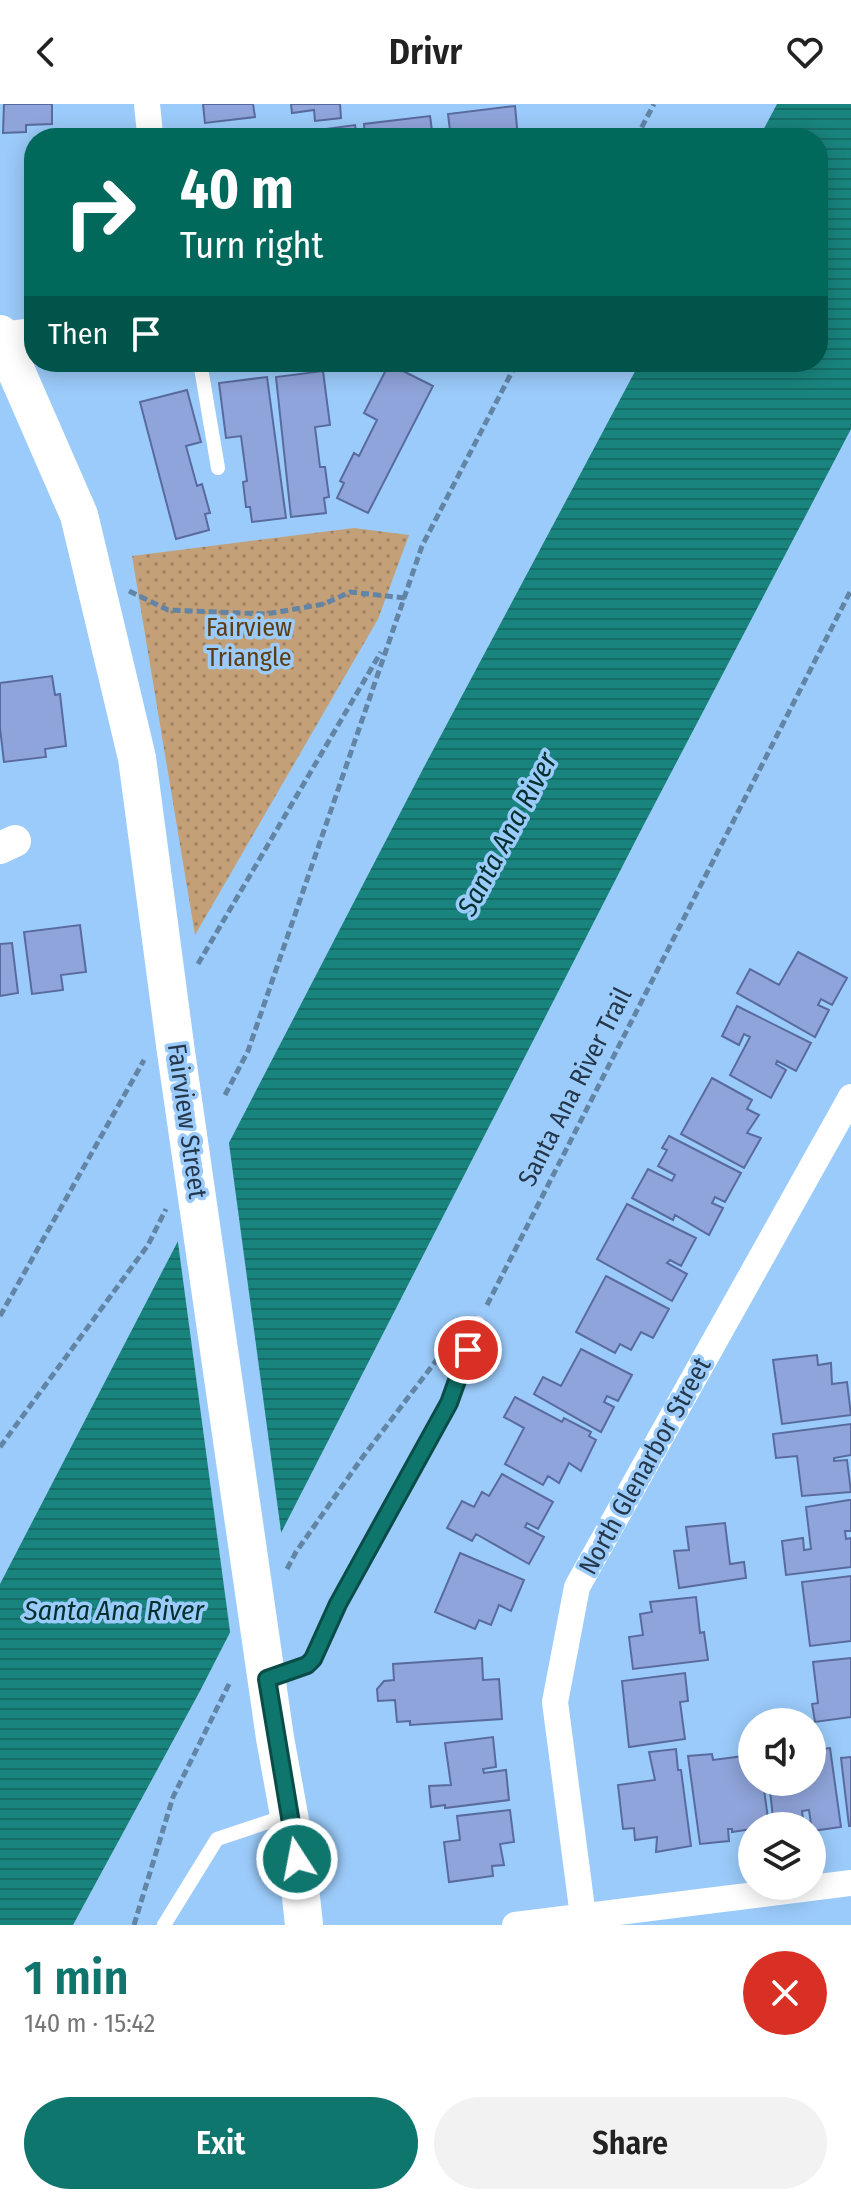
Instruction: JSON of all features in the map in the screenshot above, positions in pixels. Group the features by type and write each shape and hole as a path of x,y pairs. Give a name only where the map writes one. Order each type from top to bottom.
{"main road":[{"name":"Fairview Street","path":"0,335 79,515 137,758 173,1010 176,1052 266,1674 297,1859 304,1925"}],"street":[{"path":"147,104 149,128"},
{"path":"0,335 24,332"},
{"name":"North Glenarbor Street","path":"583,1916 555,1702 577,1587 851,1097"},
{"path":"515,1925 851,1883"}],"lane":[{"path":"202,372 218,468"},
{"path":"266,1674 307,1665 313,1659 338,1604 449,1403 478,1323"},
{"path":"164,1925 217,1839 289,1815"}],"path":[{"path":"641,128 654,104"},
{"path":"225,1095 248,1051 387,640 422,546 512,372"},
{"path":"95,575 168,610 266,614 324,604 350,592 405,598"},
{"name":"Santa Ana River Trail","path":"287,1569 362,1458 440,1354 478,1323 851,590"},
{"path":"0,1447 148,1245 168,1205"},
{"path":"134,1925 173,1797 229,1684"}],"green space":[{"name":"Fairview Triangle","path":"354,528 409,535 378,619 195,935 132,556"}],"water":[{"name":"Santa Ana River","path":"777,104 851,104 851,429 639,834 200,1691 73,1925 0,1925 0,1584 424,767 635,372 828,372 828,128 764,128"}],"pier":[{"path":"228,1136 282,1539 231,1639 177,1235"}],"building":[{"path":"4,104 52,104 52,124 26,125 24,132 3,133"},
{"path":"203,104 253,104 255,117 205,123"},
{"path":"291,104 340,104 341,118 315,121 314,110 292,113"},
{"path":"515,106 517,128 450,128 448,114"},
{"path":"430,116 432,128 364,128 364,124"},
{"path":"323,372 330,425 315,427 320,467 325,467 329,497 324,498 326,513 291,517 276,377"},
{"path":"385,372 405,372 433,386 368,513 337,498 344,483 340,481 354,453 359,456 377,420 364,413"},
{"path":"267,377 286,518 252,522 250,507 246,507 243,482 247,481 241,436 226,438 219,383"},
{"path":"187,390 201,442 186,446 197,486 202,484 210,513 205,514 209,530 176,539 140,402"},
{"path":"52,676 55,695 60,694 66,746 45,749 46,757 4,762 0,683"},
{"path":"80,925 86,972 61,975 63,990 32,994 24,932"},
{"path":"12,943 18,993 0,996 0,944"},
{"path":"798,952 847,978 832,1005 821,999 818,1005 829,1010 815,1037 737,993 750,969 779,985"},
{"path":"737,1006 811,1043 796,1071 777,1061 776,1064 786,1070 771,1098 730,1075 750,1037 744,1034 739,1045 722,1036"},
{"path":"712,1078 752,1100 747,1109 759,1115 747,1133 761,1138 744,1168 681,1134"},
{"path":"669,1136 741,1173 725,1202 715,1197 712,1203 723,1208 709,1235 675,1215 673,1220 632,1198 648,1169 672,1181 675,1175 658,1166 667,1150 662,1148"},
{"path":"627,1204 696,1238 681,1266 670,1260 667,1263 687,1274 672,1301 597,1259"},
{"path":"606,1276 669,1309 653,1338 641,1332 631,1350 620,1344 615,1353 576,1332"},
{"path":"581,1349 632,1375 618,1401 607,1396 604,1402 614,1407 601,1432 534,1394 543,1377 561,1386"},
{"path":"817,1355 818,1365 831,1363 832,1384 847,1382 851,1415 782,1424 773,1360"},
{"path":"515,1397 562,1422 564,1418 591,1432 589,1436 596,1440 581,1471 569,1463 559,1483 548,1476 543,1485 505,1464 524,1428 504,1417"},
{"path":"851,1424 851,1455 834,1458 834,1461 847,1460 851,1492 802,1496 797,1456 776,1458 773,1434"},
{"path":"502,1474 553,1502 538,1529 527,1523 525,1527 544,1537 529,1564 476,1534 472,1541 447,1528 462,1501 474,1507 482,1492 489,1496"},
{"path":"851,1500 851,1531 845,1531 846,1539 851,1538 851,1567 786,1575 782,1541 803,1538 804,1550 811,1549 806,1507"},
{"path":"725,1523 730,1564 744,1562 746,1578 679,1588 674,1551 689,1550 686,1527"},
{"path":"460,1553 524,1580 511,1611 499,1605 491,1625 479,1620 475,1629 435,1612"},
{"path":"851,1576 851,1641 810,1646 802,1582"},
{"path":"696,1597 700,1633 704,1632 708,1660 633,1669 629,1637 643,1635 640,1614 652,1612 650,1602"},
{"path":"482,1658 483,1680 499,1679 502,1719 410,1725 410,1721 397,1722 395,1700 378,1701 377,1689 384,1681 394,1680 393,1664"},
{"path":"851,1658 851,1717 826,1720 826,1708 813,1708 812,1704 818,1703 813,1662"},
{"path":"685,1673 688,1701 680,1702 685,1739 629,1747 622,1681"},
{"path":"493,1737 496,1767 483,1769 484,1773 506,1770 509,1800 431,1807 429,1786 451,1785 445,1743"},
{"path":"826,1748 830,1748 841,1827 826,1829 826,1812 772,1812 771,1796 826,1796"},
{"path":"676,1749 691,1846 656,1852 657,1837 635,1840 634,1828 623,1829 618,1785 655,1780 649,1752"},
{"path":"712,1754 713,1760 738,1757 738,1796 765,1796 767,1812 738,1812 738,1831 728,1829 729,1841 700,1844 688,1756"},
{"path":"851,1757 851,1826 849,1826 841,1758"},
{"path":"510,1810 514,1842 500,1844 504,1865 492,1866 493,1876 449,1882 444,1842 460,1840 457,1816"}],"route":[{"path":"297,1859 267,1679 307,1665 313,1659 338,1604 449,1403 468,1350"}]}
